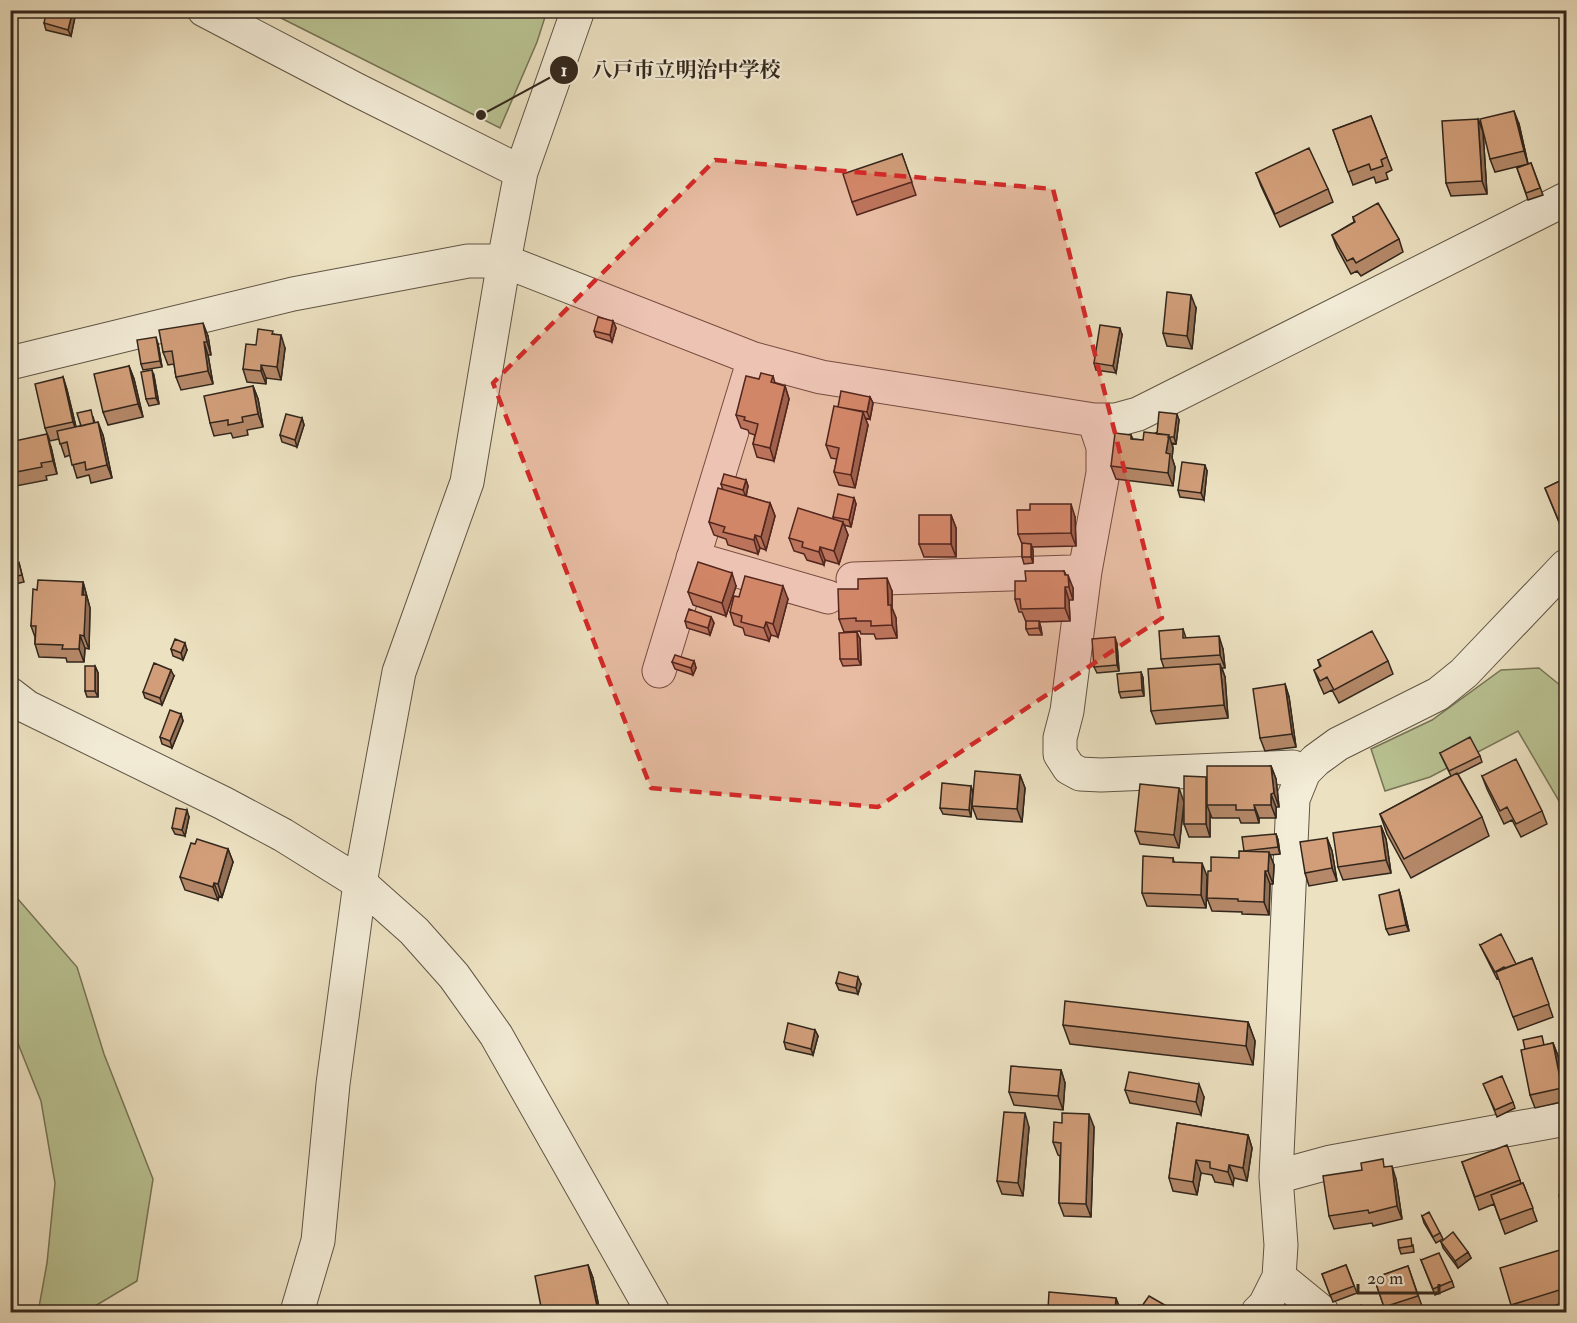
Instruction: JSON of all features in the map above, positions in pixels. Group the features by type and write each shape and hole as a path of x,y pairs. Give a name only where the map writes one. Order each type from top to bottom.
{"street":[{"path":"204,10 521,172"},
{"path":"297,1312 318,1240 333,1084 360,883 399,672 467,482 521,172 578,10"},
{"path":"10,363 293,294 468,261 504,261 754,359 821,377 1094,420 1116,420 1138,414 1566,199"},
{"path":"659,671 754,359"},
{"path":"1094,420 1103,447 1103,473 1085,571 1067,711 1060,738 1060,754 1069,768 1080,774 1101,776 1293,767 1304,772"},
{"path":"693,558 840,588 1085,571"},
{"path":"1258,1312 1279,1277 1281,1245 1276,1177 1293,800 1304,772 1338,744 1438,694 1464,673 1566,566"},
{"path":"10,694 27,707 263,825 360,883 414,931 454,976 496,1035 653,1312"},
{"path":"1276,1177 1331,1162 1566,1119"},
{"path":"1279,1277 1322,1312"}],"highlighted area":[{"path":"715,160 1053,189 1162,618 878,807 651,788 493,383"}],"green space":[{"path":"547,10 537,42 500,128 267,11"},
{"path":"1539,668 1566,690 1566,813 1518,731 1430,777 1385,791 1371,749 1432,720 1501,670"},
{"path":"11,891 77,967 104,1054 153,1179 137,1281 85,1312 47,1312 39,1307 47,1263 55,1183 41,1101 11,1026"}],"building":[{"path":"47,10 73,10 68,30 44,23"},
{"path":"1514,111 1524,151 1490,159 1480,119"},
{"path":"1371,116 1387,157 1381,160 1383,166 1371,170 1369,164 1348,172 1333,130"},
{"path":"1478,119 1482,181 1446,183 1442,121"},
{"path":"1309,148 1328,189 1275,214 1256,173"},
{"path":"902,154 912,182 852,202 843,174"},
{"path":"1531,163 1540,188 1526,193 1517,168"},
{"path":"1378,203 1399,239 1356,263 1353,258 1347,261 1332,235 1355,222 1353,217"},
{"path":"1167,292 1191,295 1187,336 1163,333"},
{"path":"598,317 613,321 610,335 594,331"},
{"path":"203,323 207,342 204,342 208,371 176,377 172,351 163,352 159,330"},
{"path":"1100,325 1120,328 1113,366 1094,363"},
{"path":"258,329 273,331 272,334 281,335 277,367 261,365 261,371 243,369 246,344 256,345"},
{"path":"156,337 160,361 141,364 137,340"},
{"path":"129,366 138,404 103,412 94,374"},
{"path":"152,370 156,398 146,399 141,372"},
{"path":"761,373 773,376 771,382 785,386 770,448 753,444 758,424 736,415 746,376 759,379"},
{"path":"63,377 73,422 45,428 35,384"},
{"path":"253,386 258,414 242,417 243,422 228,425 228,420 210,423 204,396"},
{"path":"841,391 870,397 867,412 838,407"},
{"path":"834,406 863,412 851,475 834,472 839,448 826,445"},
{"path":"91,410 94,423 81,426 77,413"},
{"path":"1159,412 1177,414 1174,437 1157,434"},
{"path":"286,414 302,418 295,440 280,435"},
{"path":"98,422 107,465 86,470 85,462 72,465 67,442 60,444 57,431"},
{"path":"1144,432 1169,435 1166,453 1170,454 1168,473 1111,466 1115,433 1131,435 1131,439 1143,440"},
{"path":"47,434 53,461 41,463 42,467 11,473 10,442"},
{"path":"1182,462 1205,465 1201,493 1178,490"},
{"path":"724,474 746,480 743,490 721,484"},
{"path":"1566,478 1566,515 1558,519 1545,488"},
{"path":"718,488 770,503 761,537 755,535 754,540 723,532 725,527 709,522"},
{"path":"838,494 854,498 849,520 833,517"},
{"path":"1030,504 1071,504 1071,533 1018,534 1017,510 1030,510"},
{"path":"798,508 843,522 834,551 820,547 819,552 802,547 803,542 789,538"},
{"path":"919,515 951,515 951,544 919,544"},
{"path":"1022,543 1031,544 1031,557 1022,557"},
{"path":"698,562 732,573 722,603 688,592"},
{"path":"19,563 22,575 13,577 11,565"},
{"path":"1025,571 1064,571 1065,575 1068,575 1069,587 1065,587 1065,608 1021,609 1020,599 1015,599 1015,581 1026,581"},
{"path":"745,576 783,586 773,624 766,622 764,628 741,622 742,616 730,612 734,596 739,597"},
{"path":"887,578 888,605 891,605 892,625 871,626 871,621 856,621 856,618 839,619 838,589 858,589 858,579"},
{"path":"38,580 83,582 82,595 86,595 84,636 80,635 79,649 62,649 63,645 35,644 36,626 31,626 33,589 37,590"},
{"path":"10,581 12,607 10,607"},
{"path":"689,609 711,617 708,628 685,621"},
{"path":"1026,621 1039,621 1039,628 1026,629"},
{"path":"1183,629 1183,638 1219,636 1220,655 1161,659 1159,631"},
{"path":"1372,631 1388,661 1334,690 1327,677 1320,681 1314,670 1321,666 1318,660"},
{"path":"857,632 858,659 840,659 839,633"},
{"path":"1115,637 1117,665 1094,667 1092,639"},
{"path":"175,639 185,643 181,653 171,649"},
{"path":"675,655 694,661 691,668 672,662"},
{"path":"154,663 171,670 160,698 143,692"},
{"path":"1220,664 1224,705 1151,711 1148,669"},
{"path":"85,666 95,666 95,691 85,691"},
{"path":"1141,672 1142,690 1119,692 1117,674"},
{"path":"1285,684 1292,734 1260,738 1253,689"},
{"path":"170,710 181,714 170,741 160,737"},
{"path":"1470,737 1480,756 1449,771 1440,753"},
{"path":"1516,759 1542,811 1516,824 1507,807 1500,811 1482,776"},
{"path":"1207,766 1271,766 1274,793 1271,794 1271,805 1254,805 1255,810 1236,810 1236,805 1207,805"},
{"path":"975,771 1020,775 1017,809 972,806"},
{"path":"1457,773 1482,817 1404,859 1380,814"},
{"path":"1184,776 1206,777 1206,824 1184,824"},
{"path":"942,783 971,786 969,810 940,808"},
{"path":"1140,784 1179,788 1174,835 1135,831"},
{"path":"176,808 187,810 182,830 172,828"},
{"path":"1381,826 1386,860 1338,867 1333,833"},
{"path":"1276,834 1278,847 1244,851 1242,837"},
{"path":"1327,838 1332,868 1305,873 1300,842"},
{"path":"197,839 228,849 218,884 214,883 213,887 180,877 191,843 195,844"},
{"path":"1239,851 1269,852 1268,871 1265,871 1264,902 1207,898 1211,857 1239,858"},
{"path":"1143,856 1173,858 1173,862 1202,863 1201,895 1142,893"},
{"path":"1399,890 1406,925 1386,929 1379,895"},
{"path":"1501,934 1516,964 1495,972 1480,945"},
{"path":"1532,958 1549,1004 1513,1017 1496,972"},
{"path":"839,972 858,977 856,988 836,983"},
{"path":"1065,1001 1248,1022 1246,1046 1063,1025"},
{"path":"788,1023 815,1030 811,1049 784,1042"},
{"path":"1542,1036 1544,1045 1525,1049 1523,1040"},
{"path":"1553,1043 1562,1088 1530,1095 1521,1050"},
{"path":"1011,1066 1061,1070 1058,1096 1009,1092"},
{"path":"1129,1072 1199,1084 1196,1102 1125,1090"},
{"path":"1502,1076 1513,1102 1495,1110 1483,1084"},
{"path":"1004,1112 1025,1113 1018,1183 997,1181"},
{"path":"1062,1113 1089,1114 1086,1204 1059,1203 1061,1143 1053,1142 1054,1122 1062,1123"},
{"path":"1177,1123 1248,1135 1243,1168 1229,1165 1228,1172 1210,1168 1210,1162 1196,1160 1193,1182 1169,1178"},
{"path":"1507,1145 1520,1180 1475,1197 1462,1162"},
{"path":"1383,1159 1384,1167 1392,1166 1397,1206 1369,1213 1368,1210 1329,1216 1323,1176 1362,1170 1361,1163"},
{"path":"1523,1183 1533,1208 1500,1220 1491,1195"},
{"path":"1566,1193 1566,1214 1563,1214 1559,1195"},
{"path":"1429,1212 1440,1233 1433,1237 1422,1216"},
{"path":"1453,1232 1468,1252 1455,1261 1441,1242"},
{"path":"1411,1238 1412,1246 1399,1248 1398,1240"},
{"path":"1560,1250 1566,1272 1566,1288 1511,1305 1500,1268"},
{"path":"1439,1253 1452,1281 1433,1289 1421,1260"},
{"path":"588,1265 597,1306 588,1308 589,1312 542,1312 535,1276"},
{"path":"1346,1265 1354,1286 1330,1295 1322,1274"},
{"path":"1408,1266 1418,1296 1384,1307 1374,1278"},
{"path":"1049,1292 1116,1298 1115,1312 1054,1312 1054,1309 1048,1309"},
{"path":"1149,1296 1177,1312 1135,1312"},
{"path":"1361,1305 1367,1312 1352,1312"},
{"path":"461,1308 461,1312 435,1312 435,1310"}],"place":[{"name":"八戸市立明治中学校","path":"481,115"}]}
